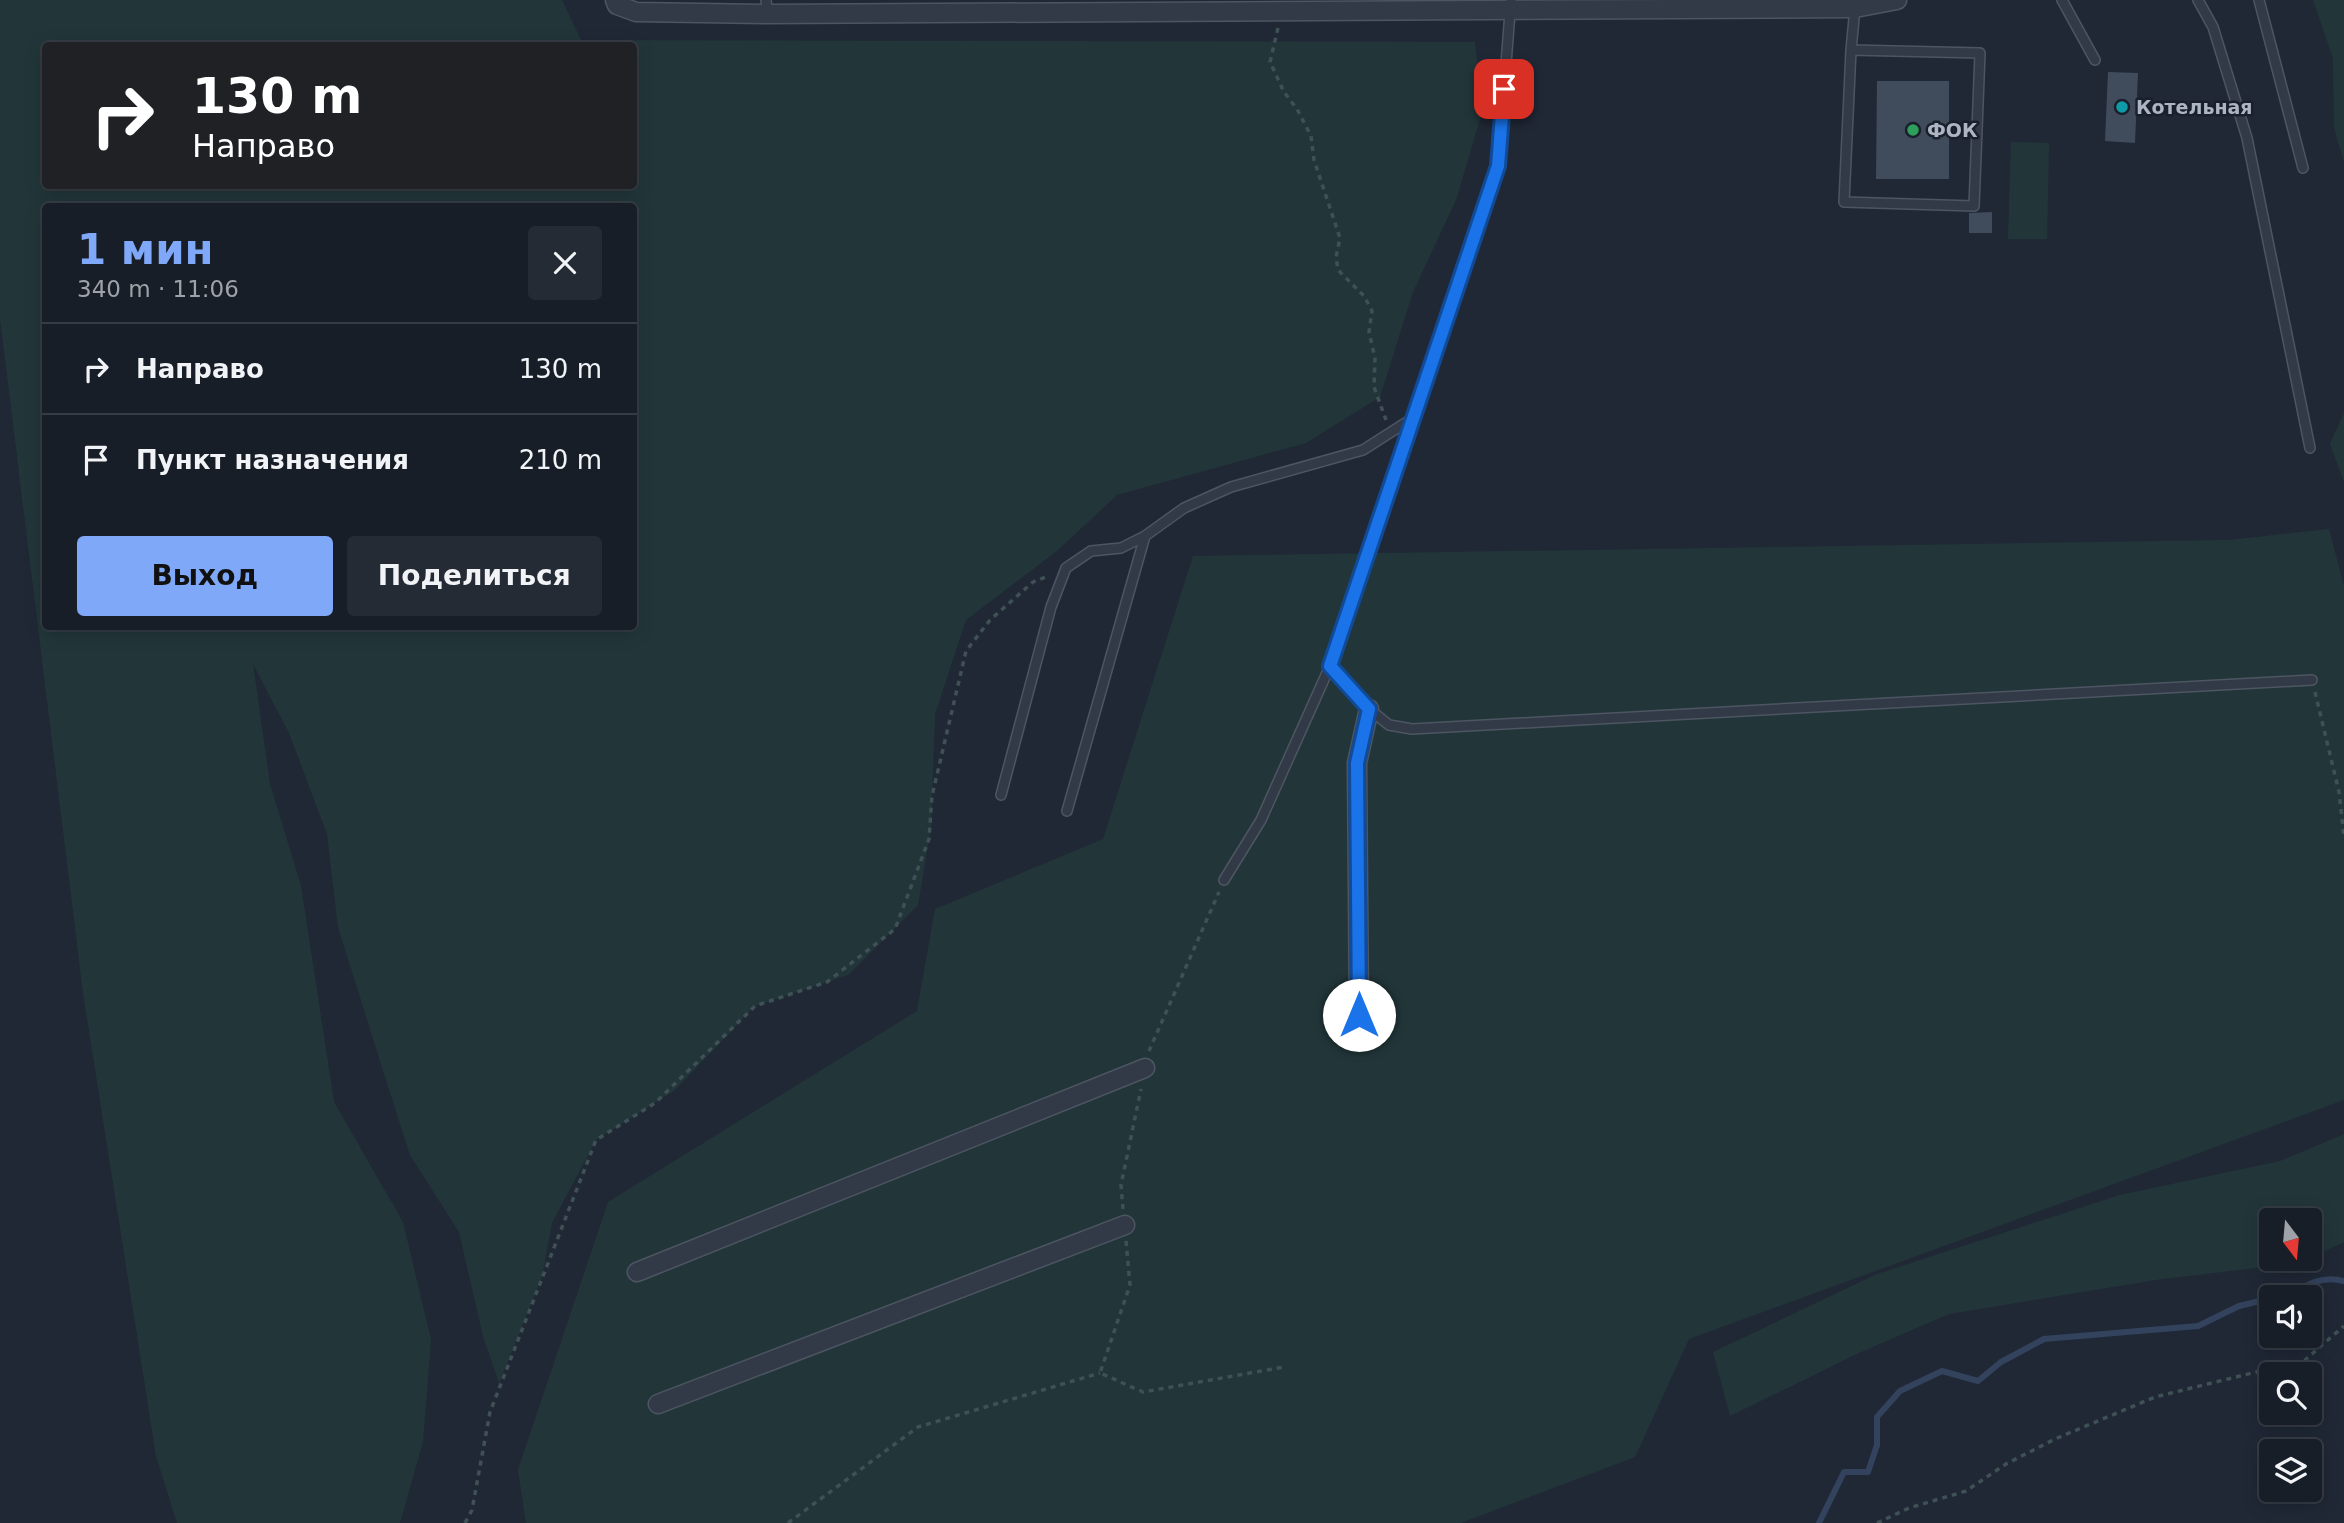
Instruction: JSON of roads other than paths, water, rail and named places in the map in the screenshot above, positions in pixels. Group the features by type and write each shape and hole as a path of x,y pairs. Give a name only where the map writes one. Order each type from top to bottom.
{"street":[{"path":"615,0 617,5 636,12 767,7 1219,6 1280,13 1511,6 1855,8 1897,0"},
{"path":"1359,1015 1357,763 1369,709"},
{"path":"637,1272 1145,1069"},
{"path":"658,1404 1125,1225"}],"lane":[{"path":"2062,0 2095,60"},
{"path":"2198,0 2213,27 2247,138 2310,448"},
{"path":"2259,0 2303,167"},
{"path":"1224,880 1261,820 1330,666 1498,166 1511,6"},
{"path":"1852,50 1980,53 1974,206 1844,202 1852,50 1855,8"},
{"path":"1001,795 1051,607 1066,568 1091,551 1121,548 1145,536 1184,508 1231,488 1363,450 1413,418"},
{"path":"1068,811 1145,536"},
{"path":"1330,666 1369,709 1390,724 1412,729 2312,680"}],"waterway":[{"path":"2307,1285 2328,1279 2344,1281"},
{"path":"1819,1523 1844,1472 1868,1472 1877,1445 1877,1417 1900,1391 1942,1371 1978,1381 2001,1362 2044,1339 2198,1326 2239,1306 2259,1301"}],"place":[{"name":"Котельная","path":"2122,107"},
{"name":"ФОК","path":"1913,130"}]}
